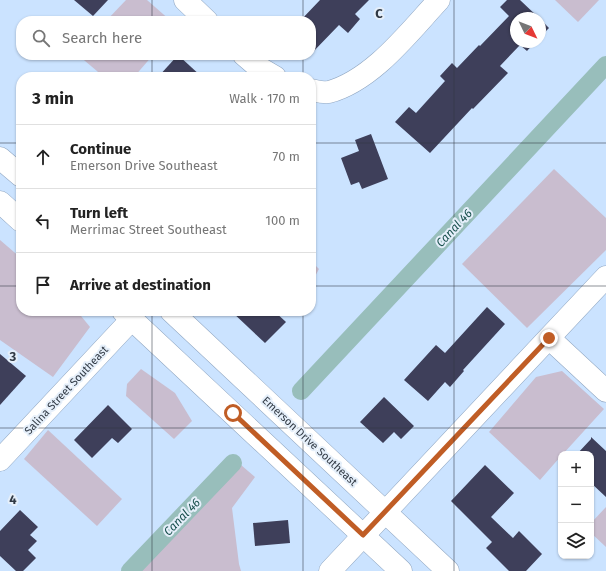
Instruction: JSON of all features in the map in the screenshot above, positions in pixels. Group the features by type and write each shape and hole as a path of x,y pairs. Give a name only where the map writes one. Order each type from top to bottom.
{"street":[{"path":"184,0 202,16"},
{"path":"319,91 359,80 380,62 439,0"},
{"path":"250,60 266,72"},
{"path":"0,158 16,172"},
{"path":"0,202 16,216"},
{"path":"330,571 606,277"},
{"name":"Salina Street Southeast","path":"0,460 126,316"},
{"path":"128,316 401,571"},
{"name":"Emerson Drive Southeast","path":"176,316 386,511 448,571"},
{"path":"549,338 606,392"}],"shaded area":[{"path":"126,0 147,0 165,16 111,16"},
{"path":"555,0 599,0 578,22"},
{"path":"84,60 149,60 138,72 98,72"},
{"path":"554,169 606,218 606,250 527,328 462,264"},
{"path":"0,240 16,254 16,316 81,316 90,327 53,377 0,340"},
{"path":"316,266 319,269 316,275"},
{"path":"141,369 175,393 192,421 174,439 126,396 127,384"},
{"path":"562,371 604,409 566,451 558,451 558,459 540,480 489,432 536,377"},
{"path":"48,430 122,499 97,526 24,459"},
{"path":"241,465 255,477 232,508 241,571 140,571"},
{"path":"606,507 606,547 594,536 594,520"}],"building":[{"path":"74,0 108,0 93,16"},
{"path":"320,0 369,0 355,14 360,19 348,33 339,25 316,49 316,16 305,16"},
{"path":"507,0 520,0 533,12 510,12 510,48 517,48 500,66 508,73 473,109 472,108 430,153 395,122 409,107 416,113 445,81 440,76 452,63 457,68 509,16 500,7"},
{"path":"173,60 183,60 197,72 163,72"},
{"path":"371,134 388,179 362,189 359,182 351,185 341,158 359,151 355,140"},
{"path":"487,307 505,324 463,370 464,371 450,387 445,382 428,401 404,380 436,345 445,353"},
{"path":"236,316 279,316 286,322 265,343"},
{"path":"0,354 26,376 0,405"},
{"path":"384,397 414,426 401,439 394,432 383,443 360,422"},
{"path":"108,405 132,429 118,443 112,438 92,458 74,440"},
{"path":"591,437 606,451 606,497 594,486 594,451 580,451 591,439"},
{"path":"485,465 514,493 491,517 513,538 519,531 542,554 526,571 509,571 486,548 492,542 451,501"},
{"path":"20,510 38,527 30,535 37,541 28,550 36,558 23,571 16,571 0,556 0,531"},
{"path":"288,520 290,543 255,546 253,523"}],"waterway":[{"name":"Canal 46","path":"301,391 606,65"},
{"name":"Canal 46","path":"130,571 233,463"}],"route":[{"path":"233,413 363,535 549,338"}]}
